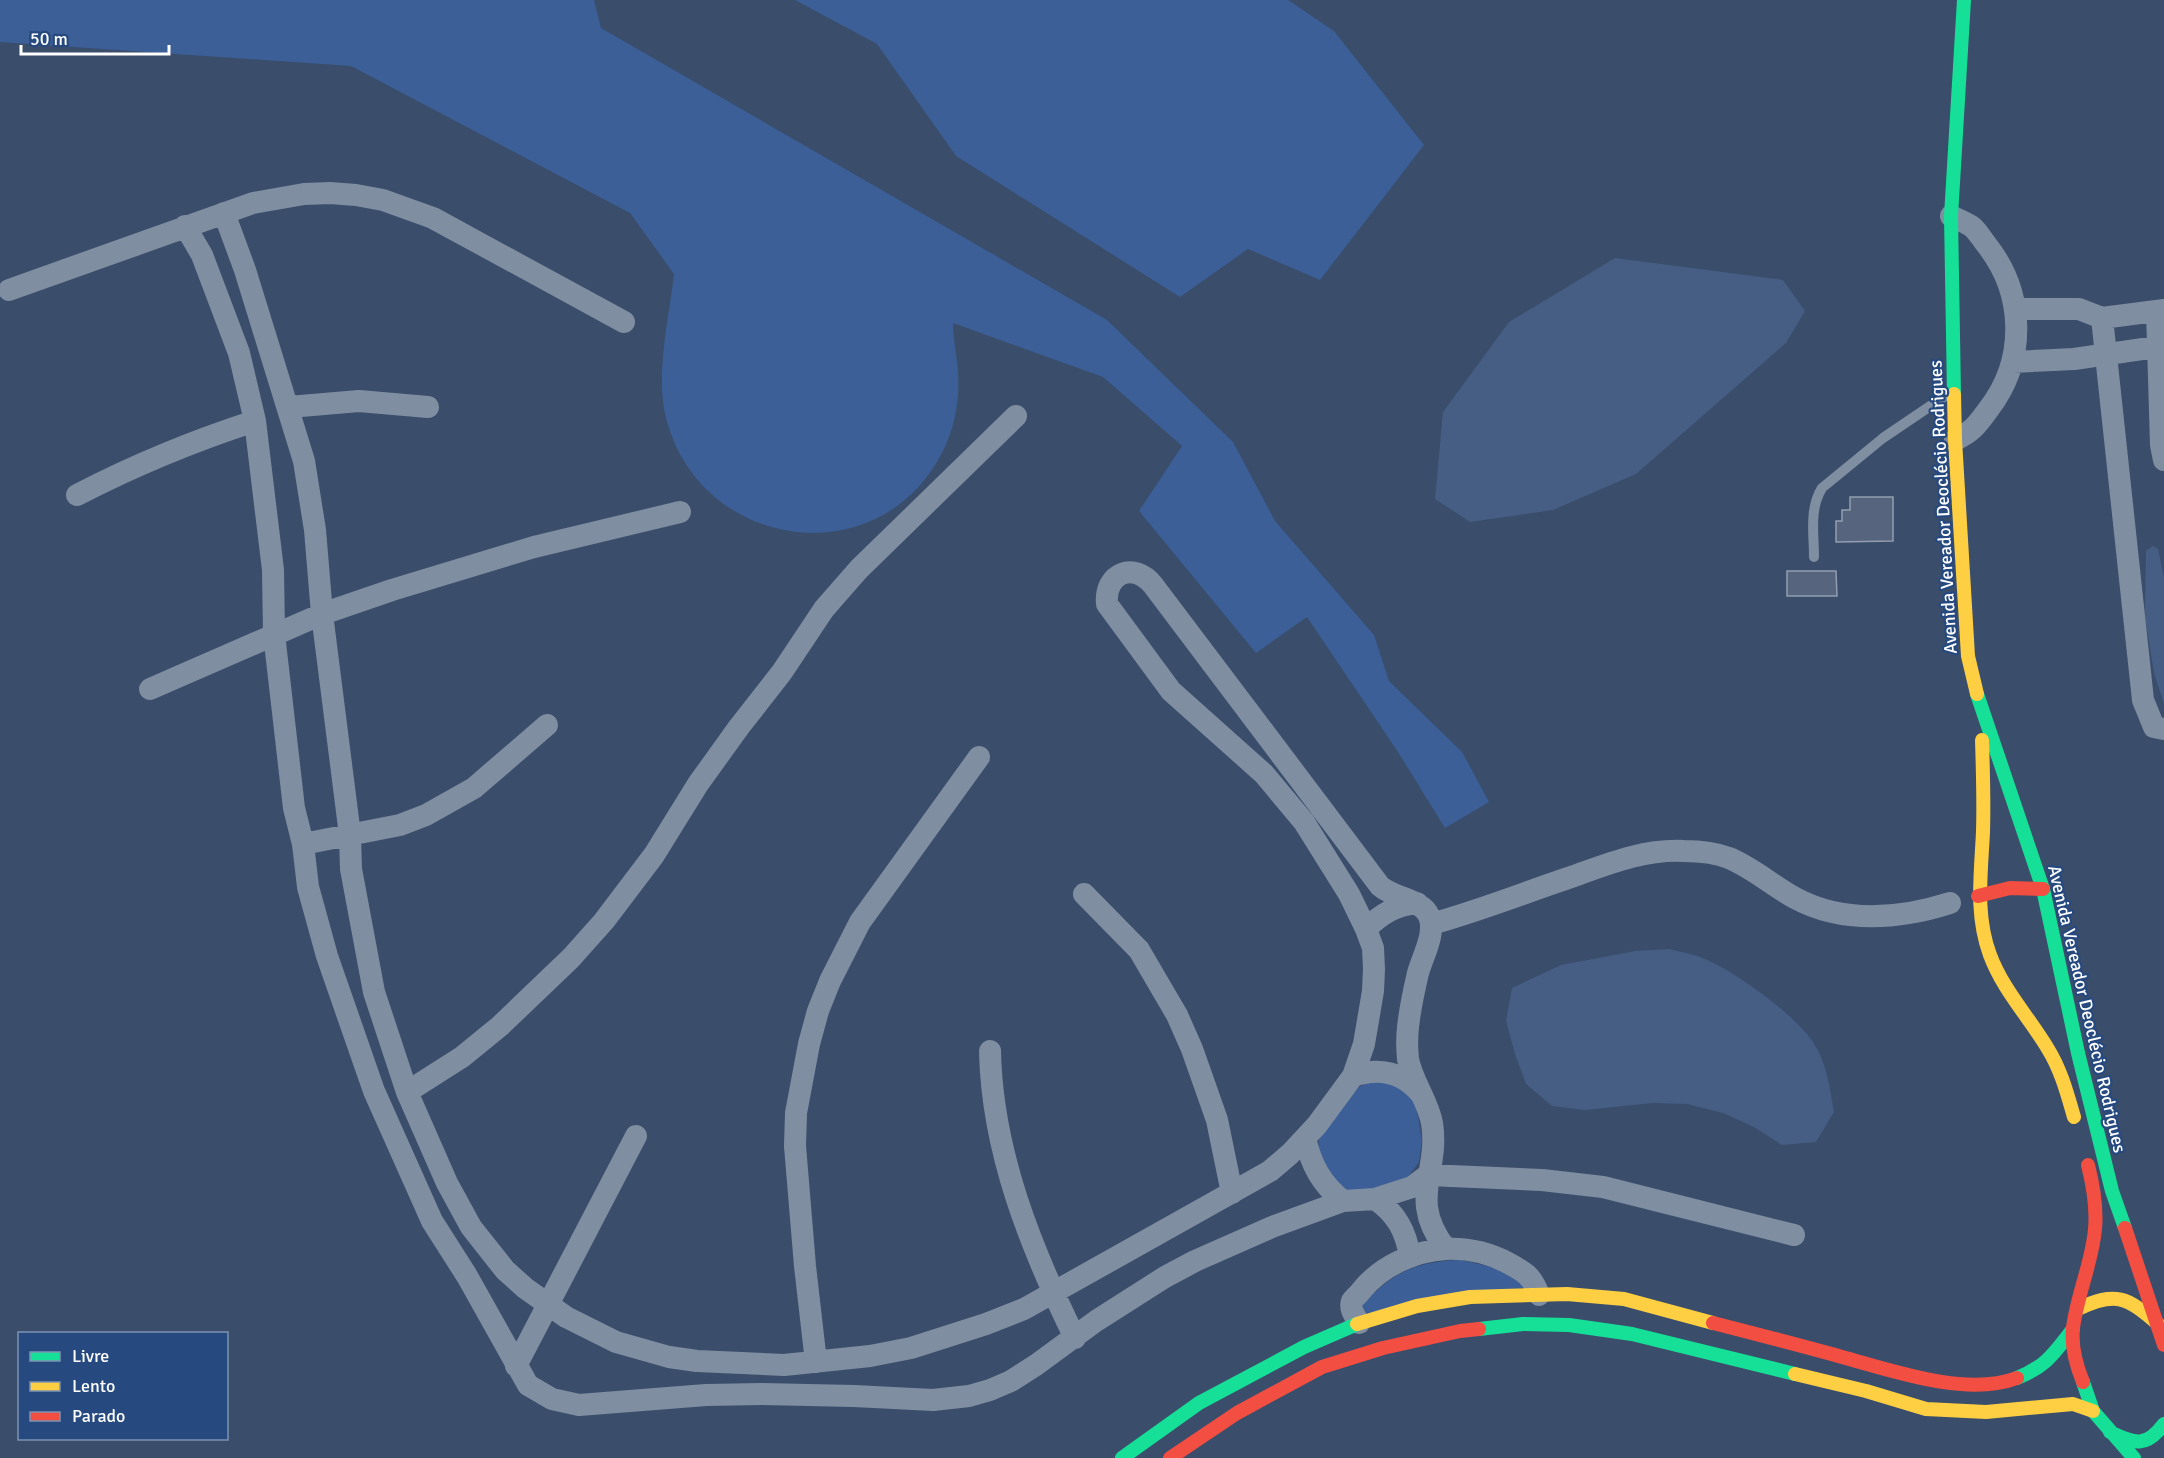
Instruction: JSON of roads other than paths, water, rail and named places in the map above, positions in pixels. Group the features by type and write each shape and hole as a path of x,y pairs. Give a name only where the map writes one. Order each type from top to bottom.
{"street":[{"name":"Avenida Vereador Deoclécio Rodrigues","path":"1964,0 1951,216 1954,440 1968,656 1981,709 2043,889 2078,1053 2112,1191 2164,1345"},
{"path":"9,290 253,203 304,194 357,195 383,200 433,218 624,322"},
{"path":"224,213 245,270 304,461 315,530 322,614 350,835 351,869 374,992 407,1092 426,1138 471,1227 506,1270 547,1305 616,1342 669,1358 784,1365 870,1356 949,1337 1024,1309 1052,1291 1270,1171 1290,1154 1317,1125 1353,1076 1364,1044 1374,969 1372,948 1366,928 1322,848 1292,805 1264,774 1171,691 1107,604 1108,588 1117,576 1132,572 1148,578 1380,886 1389,893 1417,903 1424,908 1431,924 1430,937 1418,973 1408,1026 1408,1059 1432,1122 1432,1151 1426,1197 1430,1220 1446,1249"},
{"path":"1951,216 1972,226 1994,253 2007,280 2015,309 2017,329 2013,362 2001,393 1972,431 1954,440"},
{"path":"185,226 202,255 239,353 255,421 273,570 274,634 294,808 303,844 308,887 327,956 374,1091 432,1221 467,1276 510,1351 516,1366 528,1385 540,1394 579,1405 706,1395 762,1394 933,1400 969,1396 1011,1381 1104,1316 1195,1261 1272,1227 1343,1201 1375,1199 1412,1187 1428,1175 1542,1180 1603,1187 1794,1235"},
{"path":"2015,309 2079,309 2102,318 2160,311 2161,445 2164,460"},
{"path":"2102,318 2143,700 2154,727 2164,729"},
{"path":"2013,362 2074,359 2161,346"},
{"path":"289,407 359,401 428,407"},
{"path":"407,1092 462,1058 537,993 571,958 604,921 642,872 698,784 782,672 824,609 859,568 1016,416"},
{"path":"77,495 166,453 255,421"},
{"path":"150,689 322,614 534,547 680,512"},
{"path":"1981,709 1983,832 1978,896 1981,922 1990,956 2008,991 2058,1066 2079,1133"},
{"path":"303,844 400,825 450,802 474,788 547,725"},
{"path":"816,1362 795,1146 796,1113 809,1044 818,1011 830,981 860,922 979,757"},
{"path":"1431,924 1470,913 1618,860 1661,851 1705,853 1728,858 1794,898 1846,915 1882,916 1922,911 1950,903"},
{"path":"1978,896 2015,887 2043,889"},
{"path":"1084,894 1139,950 1177,1015 1214,1111 1226,1156 1232,1193"},
{"path":"1366,928 1394,908 1417,903"},
{"path":"990,1051 990,1083 1007,1165 1035,1250 1075,1338"},
{"path":"1353,1076 1371,1071 1390,1072 1408,1081 1422,1095"},
{"path":"516,1366 636,1136"},
{"path":"1305,1138 1316,1172 1331,1191 1343,1201"},
{"path":"2084,1154 2093,1186 2095,1228 2073,1329 2075,1361 2093,1411 2134,1458"},
{"path":"1375,1199 1385,1206 1400,1224 1405,1233 1410,1257"},
{"path":"1383,1348 1368,1340 1352,1311 1352,1301 1378,1274 1427,1251 1466,1250 1502,1260 1534,1280 1539,1294 1535,1310 1523,1324"},
{"path":"1122,1458 1199,1403 1304,1347 1359,1323 1417,1306 1460,1299 1539,1294 1624,1299 1929,1380 1988,1385 2003,1383 2035,1371 2044,1364 2073,1329"},
{"path":"2078,1309 2107,1297 2119,1296 2136,1305 2158,1324"},
{"path":"1170,1458 1236,1413 1313,1372 1383,1348 1460,1331 1523,1324 1569,1325 1632,1334 1866,1391 1926,1409 1986,1412 2073,1404 2093,1411"},
{"path":"2110,1432 2130,1442 2146,1443 2164,1424"}],"lane":[{"path":"1814,557 1813,518 1816,498 1822,488 1883,438 1954,390"}]}
